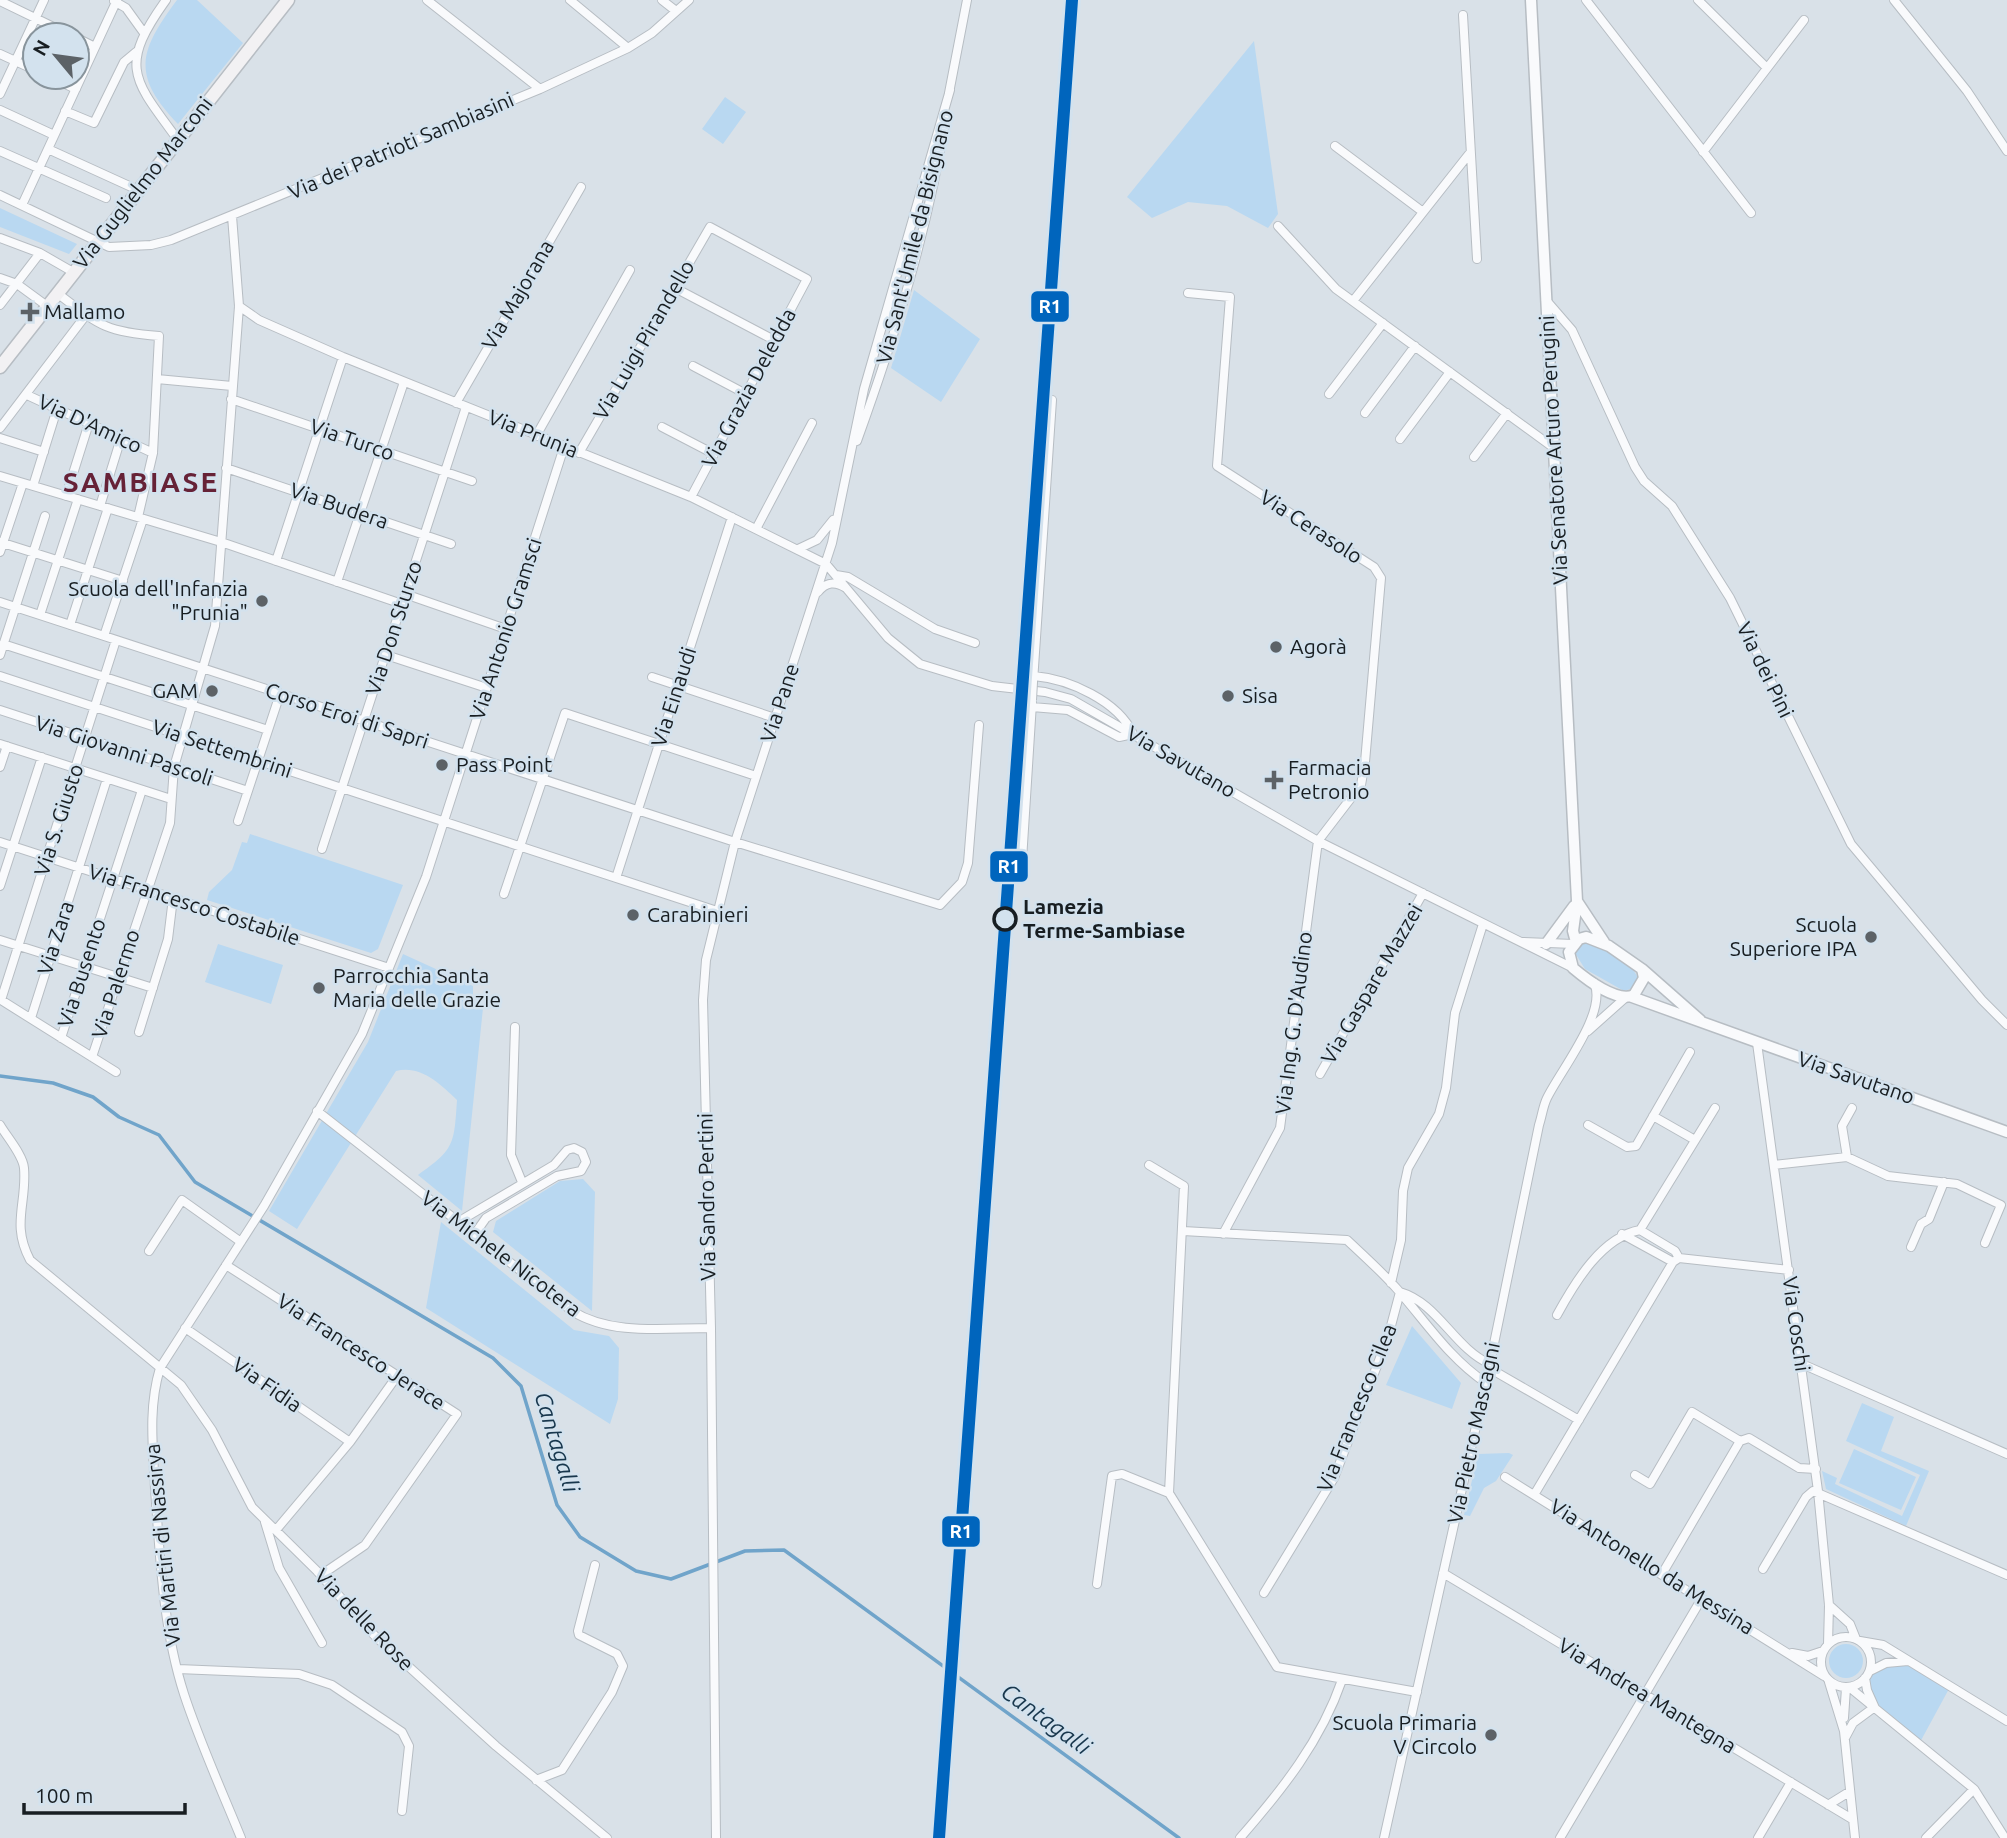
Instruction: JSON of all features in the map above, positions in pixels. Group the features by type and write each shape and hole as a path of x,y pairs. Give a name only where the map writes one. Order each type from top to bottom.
{"main road":[{"name":"Via Guglielmo Marconi","path":"0,367 288,0"}],"street":[{"path":"0,94 44,0"},
{"path":"166,0 144,33 136,52 135,72 178,140"},
{"path":"427,0 540,89"},
{"path":"570,0 628,48"},
{"path":"662,0 676,11"},
{"name":"Via dei Patrioti Sambiasini","path":"0,195 109,247 151,245 232,216 540,89 628,48 652,33 689,0"},
{"name":"Via Sant'Umile da Bisignano","path":"850,463 896,330 937,163 967,0"},
{"name":"Via Senatore Arturo Perugini","path":"1531,0 1577,901 1573,931 1575,943 1569,952 1573,968"},
{"path":"1586,0 1751,213"},
{"path":"1698,0 1767,68"},
{"path":"1894,0 1967,91 2007,151"},
{"path":"0,1 42,21"},
{"path":"91,56 115,1 130,13 144,33"},
{"path":"1463,15 1477,259"},
{"path":"1703,152 1804,20"},
{"path":"91,45 95,47"},
{"path":"65,111 94,123 124,62 136,52"},
{"path":"0,54 21,63"},
{"name":"Via Sant'Umile da Bisignano","path":"826,564 864,389 950,90"},
{"path":"22,205 75,91"},
{"path":"0,110 54,135"},
{"path":"1335,146 1423,212"},
{"path":"48,149 138,190"},
{"path":"0,151 106,198"},
{"path":"1353,301 1469,154"},
{"name":"Via Majorana","path":"457,403 580,187"},
{"name":"Via Palermo","path":"92,1057 170,823 174,767 215,626 239,306 232,216"},
{"name":"Via Luigi Pirandello","path":"579,453 710,226 807,279"},
{"path":"1278,226 1336,289 1554,448"},
{"path":"0,238 40,253 73,272"},
{"path":"0,305 40,253"},
{"path":"536,436 630,270"},
{"path":"0,278 17,284 47,306"},
{"name":"Via Grazia Deledda","path":"691,497 807,279"},
{"path":"674,288 774,340"},
{"path":"57,293 86,315 118,333 159,336 153,453 141,518 104,636"},
{"name":"Via Cerasolo","path":"1188,293 1230,297 1217,466 1374,567 1381,578 1361,785 1318,841"},
{"name":"Via dei Pini","path":"1546,300 1572,330 1635,467 1644,481 1672,506 1730,598 1851,844 2007,1025"},
{"name":"Via Prunia","path":"239,306 259,320 343,357 691,497 826,564"},
{"path":"0,428 86,315"},
{"path":"1329,394 1383,323"},
{"path":"1365,413 1415,346"},
{"path":"276,561 343,357"},
{"path":"693,366 746,394"},
{"path":"1400,439 1450,372"},
{"path":"157,379 232,386"},
{"path":"337,582 404,382"},
{"name":"Via D'Amico","path":"27,395 153,453"},
{"name":"Via Turco","path":"231,399 472,481"},
{"path":"1022,860 1052,401"},
{"name":"Via Don Sturzo","path":"323,849 466,407"},
{"path":"33,486 57,409"},
{"path":"1474,457 1507,414"},
{"path":"66,496 89,423"},
{"path":"756,529 812,423"},
{"path":"662,427 714,454"},
{"path":"0,438 44,452"},
{"path":"69,625 88,570 121,438"},
{"name":"Via Antonio Gramsci","path":"160,1368 264,1206 362,1034 444,821 564,447"},
{"name":"Via Budera","path":"226,468 451,544"},
{"path":"0,476 221,542 402,604"},
{"path":"0,552 23,483"},
{"path":"40,615 78,499"},
{"path":"797,549 810,546 825,534 838,511"},
{"path":"0,655 45,516"},
{"name":"Via Einaudi","path":"616,878 732,517"},
{"path":"2,542 122,581"},
{"name":"Via Savutano","path":"826,564 888,638 920,664 992,686 1045,692 1072,699 1318,841 1573,968 1593,982 1757,1044 2007,1132"},
{"name":"Via Pane","path":"735,842 826,564"},
{"path":"836,575 848,577 935,629 975,643"},
{"path":"815,598 828,584 837,583 849,591"},
{"path":"405,594 506,629"},
{"name":"Corso Eroi di Sapri","path":"0,602 735,842 940,905 962,882 968,863 979,725"},
{"name":"Via S. Giusto","path":"1,1000 116,640"},
{"path":"4,644 268,730"},
{"path":"386,655 487,688"},
{"name":"Via Settembrini","path":"0,676 717,911"},
{"path":"652,677 775,718"},
{"path":"1032,703 1068,710 1119,737 1133,734 1125,719 1113,708 1065,684 1034,679"},
{"path":"238,821 280,694"},
{"name":"Via Giovanni Pascoli","path":"0,710 248,791"},
{"path":"504,894 565,713 757,776"},
{"path":"0,767 3,745 171,799"},
{"path":"0,886 42,757"},
{"name":"Via Zara","path":"31,1018 107,779"},
{"name":"Via Busento","path":"61,1038 142,789"},
{"name":"Via Ing. G. D'Audino","path":"1223,1234 1280,1128 1318,841"},
{"name":"Via Francesco Costabile","path":"0,842 389,968"},
{"name":"Via Sandro Pertini","path":"716,1838 703,1000 706,960 735,842"},
{"name":"Via Gaspare Mazzei","path":"1320,1074 1423,893"},
{"path":"139,1032 169,939 173,898"},
{"path":"1546,944 1561,928 1577,901 1606,944"},
{"path":"1391,1283 1401,1240 1408,1168 1439,1114 1446,1088 1455,1013 1483,924"},
{"path":"1517,942 1575,943 1586,937 1606,944 1642,969 1704,1024"},
{"path":"0,940 153,988"},
{"path":"1584,1035 1603,1014 1641,988 1644,978 1642,969"},
{"path":"1584,1035 1597,1003 1593,982"},
{"path":"1,1000 116,1072"},
{"path":"515,1027 511,1155 522,1182"},
{"name":"Via Pietro Mascagni","path":"1384,1838 1486,1383 1545,1101 1584,1035"},
{"name":"Via Coschi","path":"1757,1044 1816,1469 1829,1605 1825,1647"},
{"path":"1588,1125 1631,1148 1690,1052"},
{"path":"1640,1230 1715,1108"},
{"path":"1847,1157 1842,1126 1852,1108"},
{"name":"Via Michele Nicotera","path":"317,1111 474,1235 590,1322 617,1327 710,1328"},
{"path":"1653,1116 1695,1140"},
{"name":"Via delle Rose","path":"0,1125 25,1166 19,1212 21,1243 30,1260 181,1385 212,1430 252,1507 321,1575 375,1636 536,1780 607,1838"},
{"path":"458,1222 554,1165 570,1148 577,1149 585,1157 581,1171 556,1176 486,1218 474,1235"},
{"path":"1774,1165 1847,1157 1888,1176 1957,1184 2001,1205 1985,1243"},
{"path":"1149,1166 1184,1186 1169,1493 1274,1664 1281,1669 1417,1692"},
{"path":"1911,1247 1921,1224 1928,1219 1944,1182"},
{"path":"149,1251 182,1200 241,1242"},
{"path":"1557,1315 1576,1279 1622,1234 1640,1230 1675,1251 1676,1260"},
{"path":"1183,1231 1347,1240 1400,1292 1410,1308 1466,1370 1486,1383"},
{"path":"1622,1234 1676,1260 1789,1270"},
{"name":"Via Antonello da Messina","path":"1676,1260 1534,1494 1789,1652 1827,1679"},
{"name":"Via Francesco Jerace","path":"226,1265 457,1414 365,1545 321,1575"},
{"path":"1400,1292 1416,1297 1476,1358 1579,1420"},
{"name":"Via Francesco Cilea","path":"1264,1593 1334,1478 1388,1337 1400,1292"},
{"name":"Via Fidia","path":"185,1328 350,1442"},
{"path":"1802,1364 2007,1454"},
{"name":"Via Martiri di Nassirya","path":"160,1368 153,1391 152,1446 170,1638 198,1733 241,1838"},
{"path":"276,1530 350,1442 397,1376"},
{"path":"1635,1475 1650,1484 1692,1412 1741,1441"},
{"path":"1662,1574 1741,1441 1749,1438 1799,1468 1816,1469"},
{"path":"1097,1584 1112,1476 1122,1475 1169,1493"},
{"path":"1505,1477 1534,1494"},
{"path":"1763,1569 1806,1497 1813,1491 1818,1491 2007,1575"},
{"path":"264,1519 279,1568 322,1643"},
{"path":"536,1780 562,1770 612,1692 623,1666 617,1654 579,1635 596,1565"},
{"name":"Via Andrea Mantegna","path":"1443,1573 1852,1819"},
{"path":"1560,1838 1702,1598"},
{"path":"1829,1605 1850,1624 1858,1640 1870,1654 1869,1696 1875,1710"},
{"path":"1789,1652 1808,1656 1842,1637 1883,1645 2007,1721"},
{"path":"1825,1647 1821,1659 1845,1734"},
{"path":"1847,1687 1886,1662 1908,1661"},
{"path":"177,1669 299,1674 332,1685 402,1732 409,1746 402,1811"},
{"path":"1827,1679 1847,1687 1974,1789 2005,1838"},
{"path":"1240,1838 1276,1797 1303,1760 1333,1705 1342,1680"},
{"path":"1847,1687 1845,1734 1854,1838"},
{"path":"1845,1734 1857,1719 1875,1710"},
{"path":"1758,1838 1791,1782"},
{"path":"1926,1838 1974,1789"},
{"path":"1828,1805 1849,1792"}],"shaded area":[{"path":"177,0 197,0 243,43 178,124 152,91 146,62 148,48 155,33"},
{"path":"1254,41 1278,214 1268,228 1227,206 1188,202 1152,218 1127,197"},
{"path":"725,97 746,112 723,144 702,129"},
{"path":"0,208 77,244 69,254 0,227"},
{"path":"914,290 980,339 941,402 891,368"},
{"path":"250,834 403,885 378,949 371,953 207,900 209,892 232,870 242,842 247,843"},
{"path":"1584,943 1608,950 1625,962 1639,981 1636,987 1624,991 1585,969 1575,953"},
{"path":"218,944 283,965 271,1004 205,982"},
{"path":"403,954 473,986 473,1007 483,1008 462,1211 418,1175 439,1158 450,1144 455,1127 457,1100 430,1077 405,1070 396,1071 297,1229 269,1211 368,1042"},
{"path":"583,1179 595,1192 592,1311 493,1232 496,1221 560,1181"},
{"path":"441,1222 574,1330 609,1336 619,1348 618,1399 610,1424 426,1308"},
{"path":"1412,1326 1461,1383 1452,1409 1386,1385"},
{"path":"1862,1403 1894,1417 1881,1451 1929,1471 1906,1526 1826,1489 1822,1471 1837,1478 1835,1484 1902,1516 1920,1475 1846,1441"},
{"path":"1854,1449 1916,1477 1901,1510 1839,1483"},
{"path":"1478,1454 1513,1455 1496,1481 1484,1488 1470,1516 1464,1515"},
{"path":"1846,1644 1858,1649 1863,1661 1858,1673 1846,1678 1834,1673 1829,1661 1834,1649"},
{"path":"1908,1661 1950,1687 1919,1744 1877,1711 1865,1678 1870,1671"}],"waterway":[{"name":"Cantagalli","path":"0,1076 53,1083 93,1097 119,1117 159,1135 195,1182 493,1358 521,1386 557,1505 580,1537 636,1571 671,1579 745,1551 784,1550 1179,1838"}],"transit line":[{"name":"R1","path":"939,1838 1072,0"}],"place":[{"name":"Mallamo","path":"30,312"},
{"name":"Scuola dell'Infanzia \"Prunia\"","path":"262,601"},
{"name":"Agorà","path":"1276,647"},
{"name":"GAM","path":"212,691"},
{"name":"Sisa","path":"1228,696"},
{"name":"Pass Point","path":"442,765"},
{"name":"Farmacia Petronio","path":"1274,780"},
{"name":"Carabinieri","path":"633,915"},
{"name":"Lamezia Terme-Sambiase","path":"1005,919"},
{"name":"Scuola Superiore IPA","path":"1871,937"},
{"name":"Parrocchia Santa Maria delle Grazie","path":"319,988"},
{"name":"Scuola Primaria V Circolo","path":"1491,1735"}],"district":[{"name":"SAMBIASE","path":"141,482"}]}
